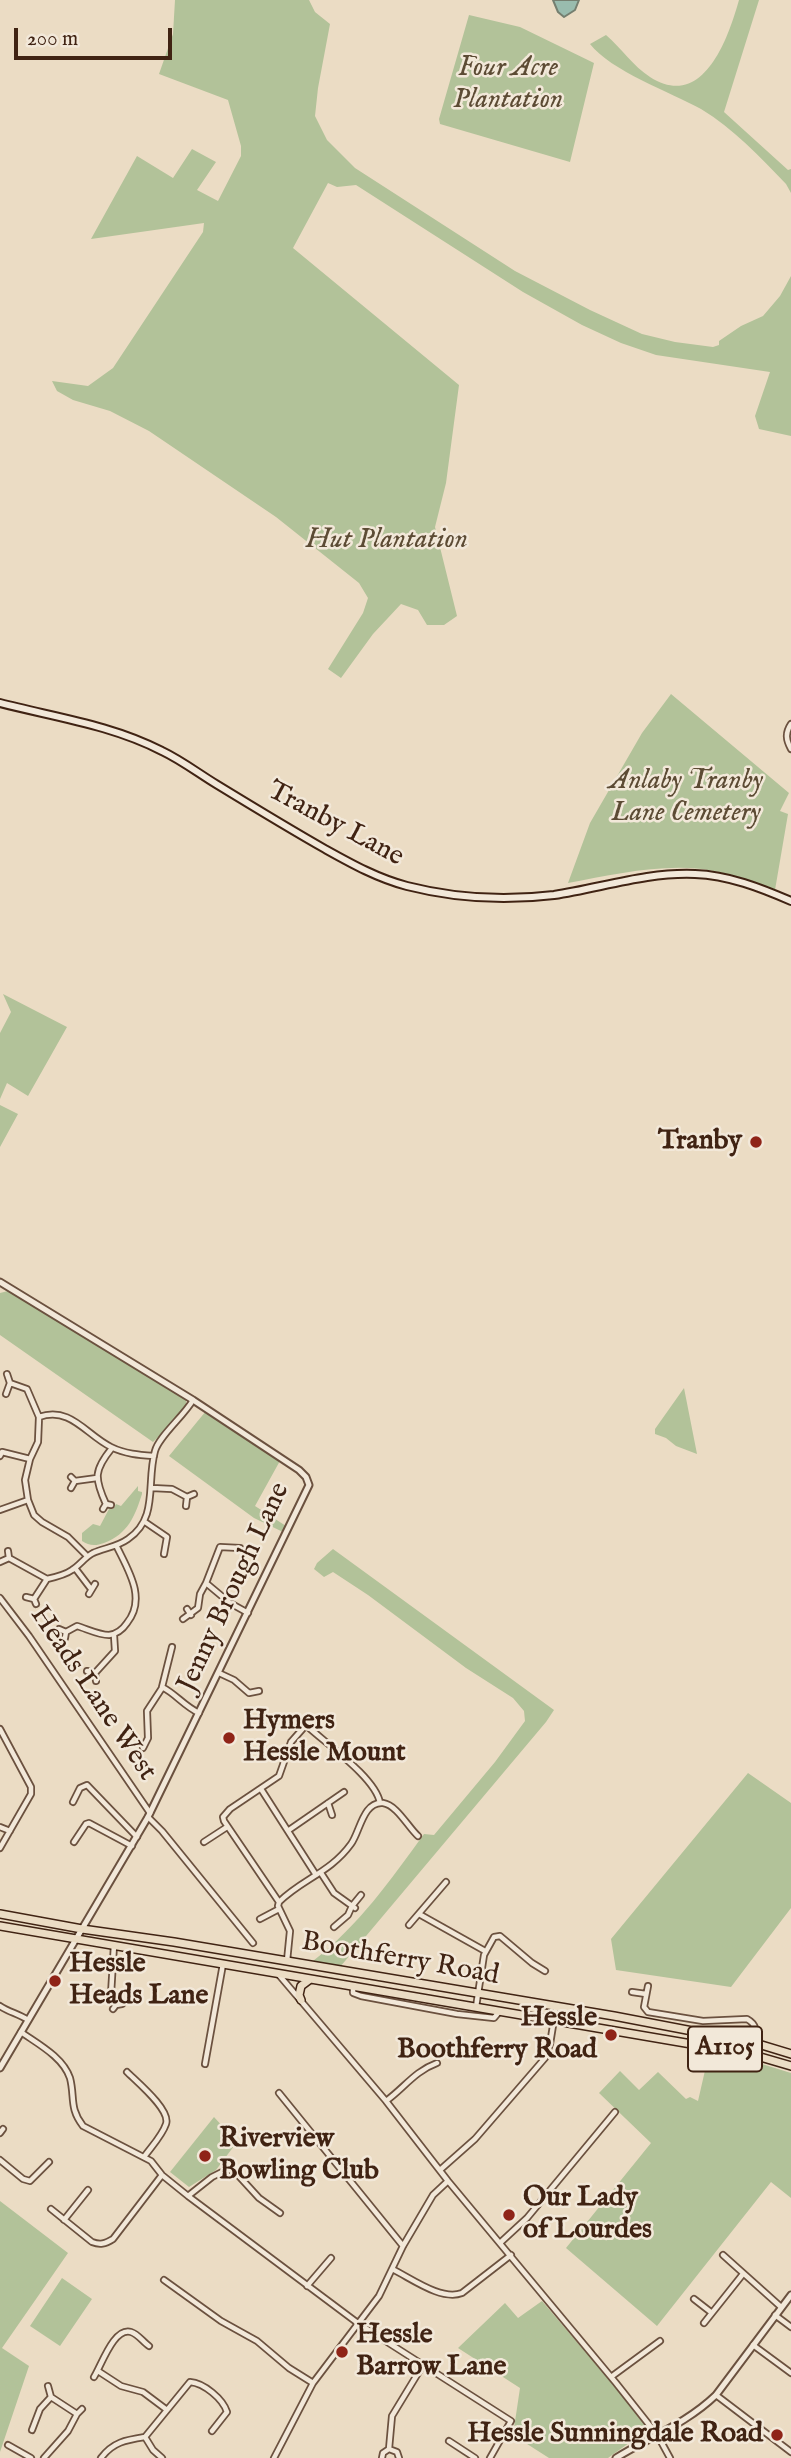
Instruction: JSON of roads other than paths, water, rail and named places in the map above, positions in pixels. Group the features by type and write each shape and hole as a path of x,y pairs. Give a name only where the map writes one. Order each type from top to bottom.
{"main road":[{"name":"Tranby Lane","path":"0,703 134,738 164,752 355,866 409,886 473,897 522,897 555,895 655,875 696,874 738,882 791,901"},
{"name":"Boothferry Road","path":"0,1914 556,2007 755,2043 791,2054"},
{"name":"Boothferry Road","path":"0,1926 750,2054 791,2066"},
{"path":"301,2000 301,1986 306,1980 313,1979"}],"street":[{"path":"791,724 787,730 791,749"},
{"name":"Jenny Brough Lane","path":"0,1282 193,1400 299,1470 306,1476 309,1485 149,1815 0,2068"},
{"path":"6,1374 10,1383 6,1394"},
{"path":"10,1383 27,1389 39,1417 38,1443 30,1459 25,1480 34,1515 68,1537 88,1556"},
{"path":"26,1597 35,1601 47,1579 75,1568 88,1556 102,1549 128,1539 145,1521 152,1488 154,1456 160,1440 184,1415 193,1400"},
{"path":"39,1417 60,1414 72,1419 112,1448 154,1456"},
{"path":"107,1506 97,1478 99,1466 112,1448"},
{"path":"1,1452 30,1459"},
{"path":"71,1488 73,1478 97,1478"},
{"path":"152,1488 172,1489 187,1497"},
{"path":"187,1497 194,1494"},
{"path":"186,1506 187,1497"},
{"path":"0,1510 28,1500"},
{"path":"145,1521 170,1536 163,1553"},
{"path":"224,1539 225,1546"},
{"path":"59,1629 66,1635 77,1626 114,1635 135,1613 137,1596 116,1545"},
{"path":"183,1619 198,1608 200,1594 220,1547 240,1548"},
{"path":"8,1550 9,1558"},
{"path":"0,1562 9,1558"},
{"path":"9,1558 47,1579"},
{"path":"75,1568 92,1589"},
{"path":"206,1583 230,1603 248,1613"},
{"name":"Heads Lane West","path":"0,1598 29,1636 149,1815 253,1943"},
{"path":"187,1609 191,1615"},
{"path":"96,1681 95,1673 115,1651 114,1635"},
{"path":"143,1748 148,1738 147,1711 162,1688 168,1668 166,1655 172,1647"},
{"path":"87,1671 95,1673"},
{"path":"219,1673 234,1680 249,1693 259,1691"},
{"path":"162,1688 174,1693 186,1707 200,1713"},
{"path":"287,1962 290,1931 279,1909 279,1902 223,1821 225,1813 275,1780 283,1771 291,1742 306,1725 344,1756 377,1792 380,1803"},
{"path":"0,1729 31,1787 31,1794 0,1848"},
{"path":"141,1739 148,1738"},
{"path":"73,1802 80,1788 87,1785 137,1837"},
{"path":"261,1789 318,1874 334,1893 353,1907"},
{"path":"289,1830 344,1792"},
{"path":"328,1802 332,1815"},
{"path":"279,1902 339,1860 357,1835 366,1812 373,1805 390,1805 418,1836"},
{"path":"74,1842 89,1823 132,1846"},
{"path":"0,1827 10,1831"},
{"path":"204,1842 227,1827"},
{"path":"409,1925 446,1882"},
{"path":"334,1927 348,1915 361,1895"},
{"path":"260,1919 279,1909"},
{"path":"419,1914 485,1951"},
{"path":"475,2007 485,1951 493,1938 498,1936 532,1964 545,1970"},
{"path":"114,1945 111,1994 117,2006"},
{"path":"205,2064 223,1964"},
{"path":"277,1974 386,2101 448,2181 611,2377 658,2436 670,2458"},
{"name":"Boothferry Road","path":"353,1986 353,1993 361,1996 457,2014 494,2018 499,2011"},
{"path":"648,1986 644,2007 648,2012 703,2021 747,2019 753,2022 757,2030 755,2043"},
{"path":"632,1992 646,1994"},
{"path":"0,2006 28,2020"},
{"path":"440,2170 475,2139 545,2058 556,2007"},
{"path":"21,2032 61,2063 69,2077 71,2103 83,2126 151,2161 162,2175 188,2196 359,2324 511,2421 490,2458"},
{"path":"386,2101 406,2086 413,2075 436,2063"},
{"path":"127,2072 163,2109 168,2118 166,2126 144,2157"},
{"path":"279,2092 403,2246"},
{"path":"500,2242 527,2218 615,2112"},
{"path":"0,2160 23,2179 30,2181 49,2162"},
{"path":"188,2196 212,2177 228,2169 279,2213"},
{"path":"51,2209 92,2242 107,2243 113,2239 162,2175"},
{"path":"274,2458 313,2383 379,2296 403,2246 433,2195 448,2181"},
{"path":"64,2220 89,2190"},
{"path":"392,2269 441,2293 454,2296 462,2293 511,2255"},
{"path":"723,2255 782,2307"},
{"path":"307,2286 331,2258"},
{"path":"704,2323 743,2274"},
{"path":"164,2280 221,2321 257,2341 289,2368 313,2383"},
{"path":"617,2458 702,2408 716,2395 791,2295"},
{"path":"694,2299 712,2313"},
{"path":"775,2315 791,2327"},
{"path":"94,2377 113,2340 119,2334 127,2331 134,2333 149,2346"},
{"path":"611,2377 660,2341"},
{"path":"753,2345 791,2373"},
{"path":"389,2449 392,2416 423,2365"},
{"path":"98,2371 121,2386 143,2392 167,2410"},
{"path":"101,2458 109,2447 121,2441 145,2437 190,2382 200,2384 225,2404 228,2412 212,2431"},
{"path":"48,2386 51,2396 77,2414"},
{"path":"716,2395 791,2452"},
{"path":"32,2430 40,2409 51,2396"},
{"path":"44,2458 68,2431 82,2409"},
{"path":"145,2437 162,2458"},
{"path":"449,2441 475,2458"},
{"path":"8,2445 31,2458"},
{"path":"382,2458 383,2453 389,2449"},
{"path":"389,2449 397,2452 399,2458"}],"place":[{"name":"Tranby","path":"756,1142"},
{"name":"Hymers Hessle Mount","path":"229,1738"},
{"name":"Hessle Heads Lane","path":"55,1981"},
{"name":"Hessle Boothferry Road","path":"611,2035"},
{"name":"Riverview Bowling Club","path":"205,2156"},
{"name":"Our Lady of Lourdes","path":"509,2215"},
{"name":"Hessle Barrow Lane","path":"342,2352"},
{"name":"Hessle Sunningdale Road","path":"777,2435"}],"park label":[{"name":"Four Acre Plantation","path":"508,85"},
{"name":"Hut Plantation","path":"387,541"},
{"name":"Anlaby Tranby Lane Cemetery","path":"686,798"}]}
